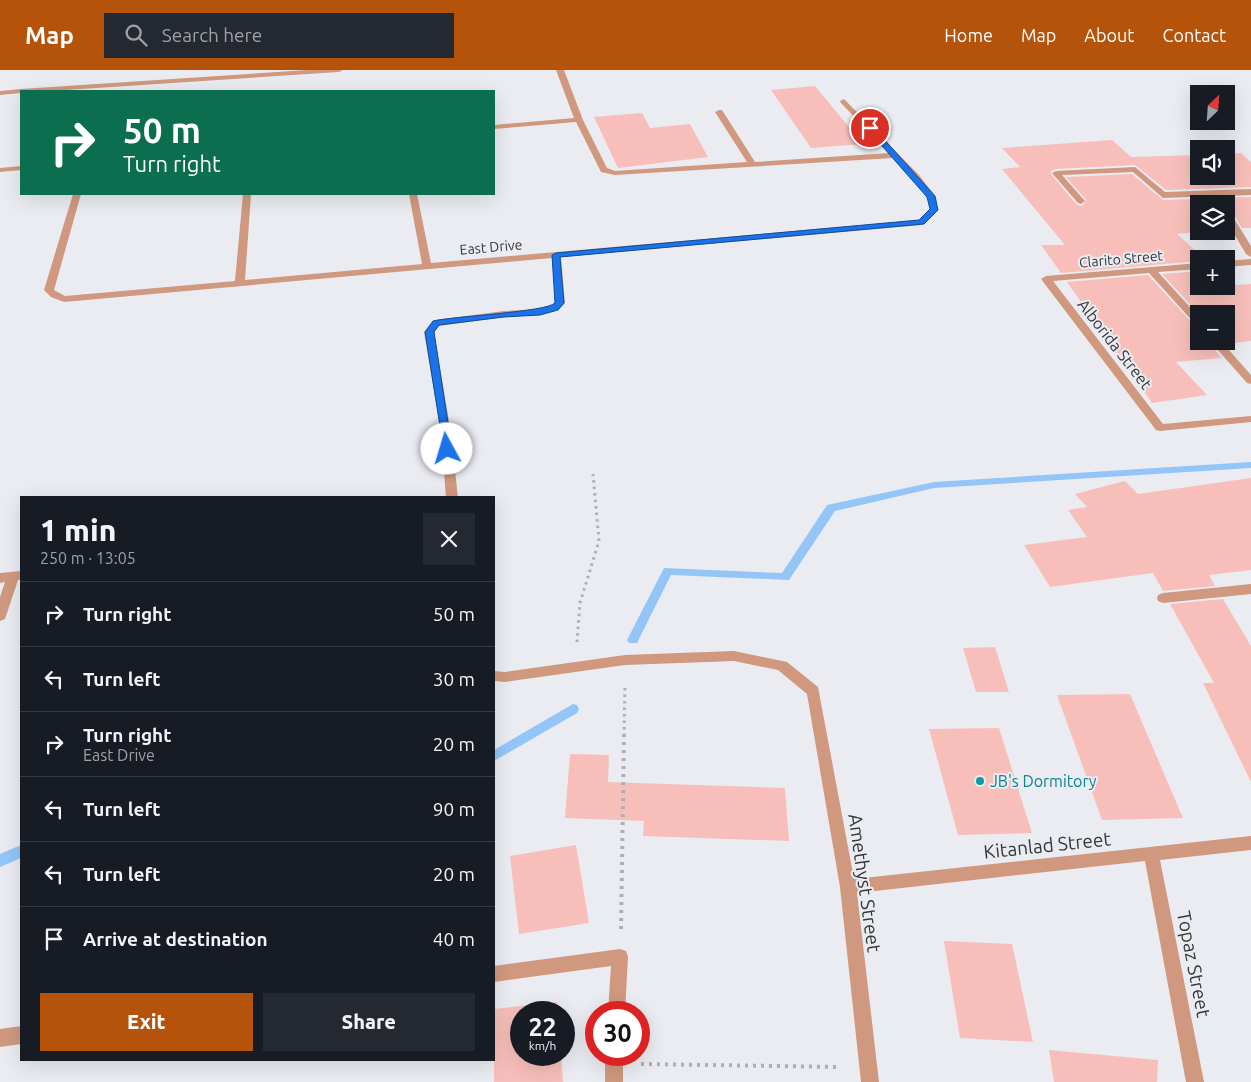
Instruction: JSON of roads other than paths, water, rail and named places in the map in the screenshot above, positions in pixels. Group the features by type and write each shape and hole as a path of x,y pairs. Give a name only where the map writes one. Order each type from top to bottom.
{"street":[{"path":"37,90 339,70"},
{"path":"560,70 580,120 604,170 615,173 896,155"},
{"path":"0,93 20,91"},
{"path":"844,102 896,155"},
{"path":"719,112 753,165"},
{"path":"495,127 580,120"},
{"name":"East Drive","path":"77,195 48,290 64,299 921,222 934,210 931,196 896,155"},
{"path":"0,170 20,168"},
{"path":"1081,201 1056,173 1135,169 1163,195 1251,192"},
{"path":"240,282 247,195"},
{"path":"413,195 427,267"},
{"path":"1235,227 1251,254"},
{"path":"452,496 446,433 429,332 436,323 504,314 540,312 555,308 560,303 556,255"},
{"path":"1235,263 1251,262"},
{"name":"Clarito Street","path":"1046,279 1190,267"},
{"path":"1151,270 1190,313"},
{"name":"Alborida Street","path":"1046,279 1160,428 1251,419"},
{"path":"1223,350 1251,381"},
{"path":"0,616 11,577"},
{"path":"1163,598 1251,590"},
{"name":"Amethyst Street","path":"495,676 505,677 625,660 734,656 782,666 813,691 848,888 869,1075"},
{"name":"Kitanlad Street","path":"848,888 1251,843"},
{"name":"Topaz Street","path":"1151,853 1195,1082"},
{"path":"495,974 620,957 618,1001"},
{"path":"0,1038 20,1036"},
{"path":"614,1066 614,1082"}],"waterway":[{"path":"633,640 668,571 785,577 831,508 934,485 1251,465"},
{"path":"495,755 573,709"},
{"path":"0,861 20,851"}],"place":[{"name":"JB's Dormitory","path":"980,781"}]}
